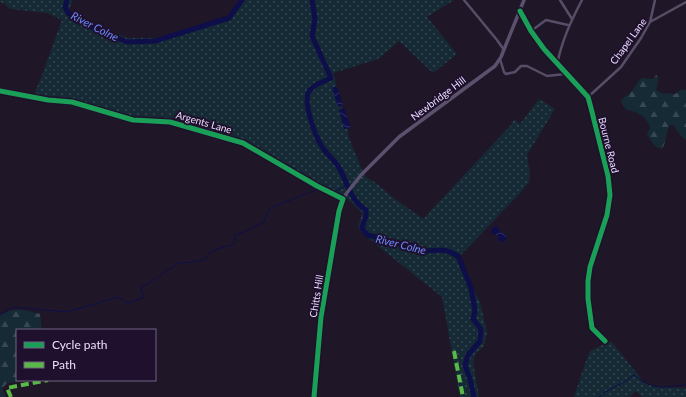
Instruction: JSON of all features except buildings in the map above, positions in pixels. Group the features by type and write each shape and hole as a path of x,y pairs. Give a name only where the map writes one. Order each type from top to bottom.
{"street":[{"path":"464,0 504,50"},
{"name":"Newbridge Hill","path":"343,199 361,175 399,137 491,69 500,59 524,0"},
{"path":"560,0 572,19"},
{"path":"559,75 558,65 563,40 568,26 582,0"},
{"path":"650,22 655,0"},
{"name":"Chapel Lane","path":"588,97 621,67 642,38 650,22 686,2"},
{"path":"520,11 544,50 588,97"},
{"path":"531,31 546,20 568,26"},
{"path":"500,59 506,74 515,72 521,66 527,66 547,76 565,74"},
{"name":"Argents Lane","path":"0,91 48,100 72,102 133,120 170,122 243,143 343,199"},
{"name":"Bourne Road","path":"588,97 608,176 610,195 607,215 592,256 589,274 588,299 592,328 605,341"},
{"name":"Chitts Hill","path":"314,397 321,317 339,211 343,199"}],"green space":[{"path":"0,0 73,0 69,9 71,12 84,20 127,38 156,38 229,21 244,0 454,0 427,17 457,54 433,73 399,41 378,59 333,73 349,138 362,170 367,178 376,183 423,219 511,125 514,119 520,124 539,99 555,109 527,155 530,173 529,182 460,256 480,302 487,333 484,346 475,354 473,362 479,397 460,397 442,297 363,234 358,227 362,213 347,198 338,198 325,193 241,145 171,125 130,123 75,107 31,100 41,78 62,20 47,13 10,9 5,4 0,2"},
{"path":"656,75 658,76 658,83 656,90 661,93 675,94 682,89 686,90 686,140 673,125 670,125 662,149 655,146 647,135 650,127 644,117 626,110 621,101 631,92 642,78 653,79"},
{"path":"10,310 25,310 40,314 42,329 16,329 16,381 26,381 8,383 2,389 6,397 0,397 0,314"},
{"path":"611,341 642,380 641,381 655,387 686,388 686,397 642,397 635,391 630,397 574,397 590,351"}],"water":[{"path":"335,86 338,89 343,105 338,107 332,88"},
{"path":"344,108 351,128 344,129 339,110"},
{"path":"496,226 500,229 500,233 504,233 506,235 506,240 503,242 499,241 498,235 494,235 491,232 492,228"}],"waterway":[{"name":"River Colne","path":"67,0 65,7 68,13 92,27 127,42 155,41 229,18 242,0"},
{"name":"River Colne","path":"312,0 315,19 312,36 331,78 315,86 310,90 308,95 308,110 316,135 322,147 338,166 352,196 366,210 366,216 362,228 367,235 385,239 396,244 411,245 427,251 443,250 458,256 471,288 475,311 473,319 481,329 480,341 468,355 465,365 474,397"},
{"path":"335,191 344,187 346,184"},
{"path":"0,315 13,307 67,312 118,297 128,303 144,298 141,288 177,264 204,260 211,251 234,244 235,236 264,222 270,208 316,190"},
{"path":"599,397 634,375 647,384 658,387 686,385"}],"marked path":[{"path":"454,351 463,397"},
{"path":"11,397 7,388 43,381"}],"cycle path":[{"path":"520,11 531,31 544,49 588,97 591,108 608,176 610,195 607,215 590,267 588,299 592,328 605,341"},
{"path":"0,91 48,100 72,102 133,120 170,122 243,143 317,186 343,199 339,211 321,317 314,397"}]}
